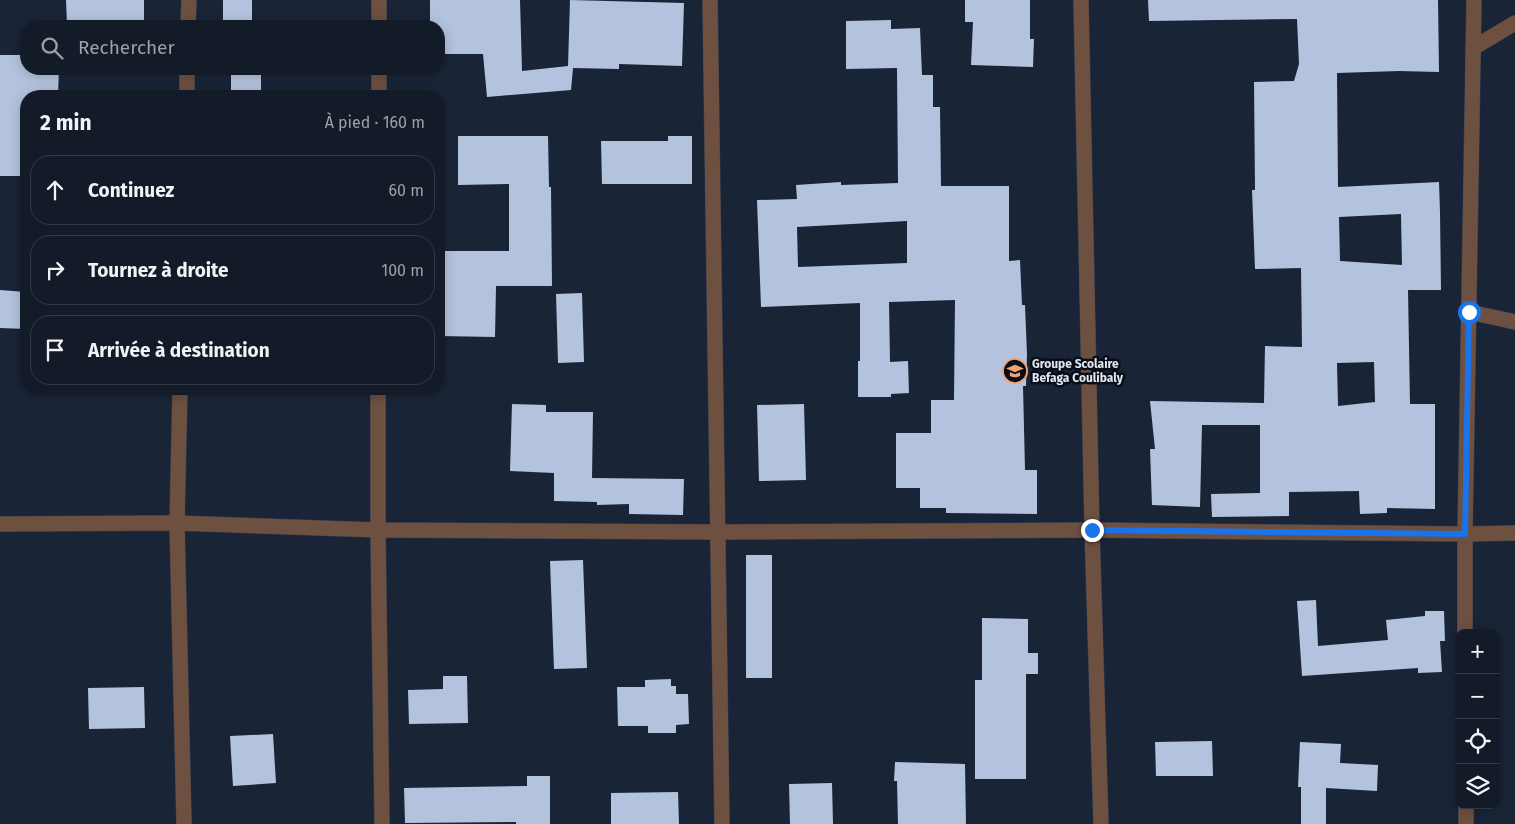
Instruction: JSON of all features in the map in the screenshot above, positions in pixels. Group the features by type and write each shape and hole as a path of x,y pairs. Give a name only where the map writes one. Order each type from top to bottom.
{"street":[{"path":"188,20 189,0"},
{"path":"379,0 379,20"},
{"path":"710,0 722,824"},
{"path":"1081,0 1092,530 1101,824"},
{"path":"1465,629 1474,0"},
{"path":"1473,48 1515,23"},
{"path":"186,90 187,75"},
{"path":"379,75 379,90"},
{"path":"1469,312 1515,322"},
{"path":"180,395 177,522 184,824"},
{"path":"378,395 382,824"},
{"path":"0,524 177,522 378,530 719,532 1092,530 1515,533"},
{"path":"1466,809 1466,824"}],"building":[{"path":"66,0 144,0 144,20 67,20"},
{"path":"223,0 252,0 252,20 223,20"},
{"path":"430,0 520,0 522,71 568,66 570,0 684,3 682,66 619,64 619,69 573,68 571,90 487,97 483,54 445,54 445,20 430,20"},
{"path":"965,0 1030,0 1030,39 1034,39 1033,67 971,65 973,22 965,22"},
{"path":"1148,0 1438,0 1439,72 1337,73 1338,187 1439,182 1441,290 1408,290 1410,404 1435,404 1435,509 1387,508 1387,513 1360,514 1359,491 1289,492 1289,516 1212,517 1211,494 1260,493 1260,425 1202,425 1200,507 1152,505 1150,449 1155,449 1150,401 1264,403 1265,346 1302,347 1301,268 1255,269 1252,190 1255,190 1254,82 1294,81 1299,64 1297,19 1149,21","holes":["1401,214 1402,265 1340,261 1339,217","1374,362 1375,402 1338,406 1337,363"]},
{"path":"891,20 891,29 920,28 922,75 933,75 933,107 940,107 941,186 1009,186 1009,261 1020,260 1022,305 1025,305 1027,355 1026,386 1023,386 1025,470 1037,470 1037,514 946,513 946,508 920,508 920,488 896,488 896,433 931,433 931,400 954,400 955,300 889,302 890,362 908,361 909,393 891,394 891,397 858,397 860,303 761,307 757,200 797,199 796,185 841,182 841,185 898,183 897,68 846,69 846,21","holes":["907,221 907,263 798,267 797,227"]},
{"path":"0,55 20,55 20,75 59,75 58,90 20,90 20,176 0,176"},
{"path":"231,75 261,75 261,90 231,90"},
{"path":"458,136 548,136 549,187 551,187 552,286 496,286 495,337 445,336 445,251 509,251 509,184 458,185"},
{"path":"668,136 692,136 692,184 602,184 601,141 668,141"},
{"path":"0,290 20,292 20,329 0,328"},
{"path":"582,293 584,362 558,363 556,294"},
{"path":"512,404 546,405 546,412 593,412 592,478 684,479 683,515 629,514 629,504 597,505 597,502 554,501 554,473 510,471"},
{"path":"804,404 806,480 759,481 757,405"},
{"path":"746,555 772,555 772,678 746,678"},
{"path":"583,560 587,668 554,669 550,561"},
{"path":"1316,600 1318,646 1388,640 1386,620 1425,616 1425,611 1444,611 1445,641 1440,641 1442,672 1418,673 1418,668 1302,676 1297,601"},
{"path":"982,618 1028,619 1028,653 1038,653 1038,674 1026,674 1026,779 975,779 975,680 982,680"},
{"path":"443,676 467,676 468,723 409,724 408,690 443,689"},
{"path":"671,679 671,686 676,686 676,694 688,694 689,724 676,725 676,733 648,733 648,726 618,726 617,687 645,687 645,680"},
{"path":"144,687 145,728 89,729 88,688"},
{"path":"273,734 276,783 233,786 230,736"},
{"path":"1212,741 1213,776 1156,776 1155,742"},
{"path":"1300,742 1341,744 1340,763 1378,765 1377,791 1326,788 1326,824 1301,824 1301,787 1298,787"},
{"path":"895,762 965,764 966,824 898,824 897,781 894,781"},
{"path":"527,776 550,776 550,824 516,824 516,822 405,823 404,788 527,786"},
{"path":"832,783 833,824 790,824 789,784"},
{"path":"678,792 679,824 611,824 611,793"}],"place":[{"name":"Groupe Scolaire Befaga Coulibaly","path":"1015,371"}],"route":[{"path":"1092,530 1465,534 1469,312"}]}
